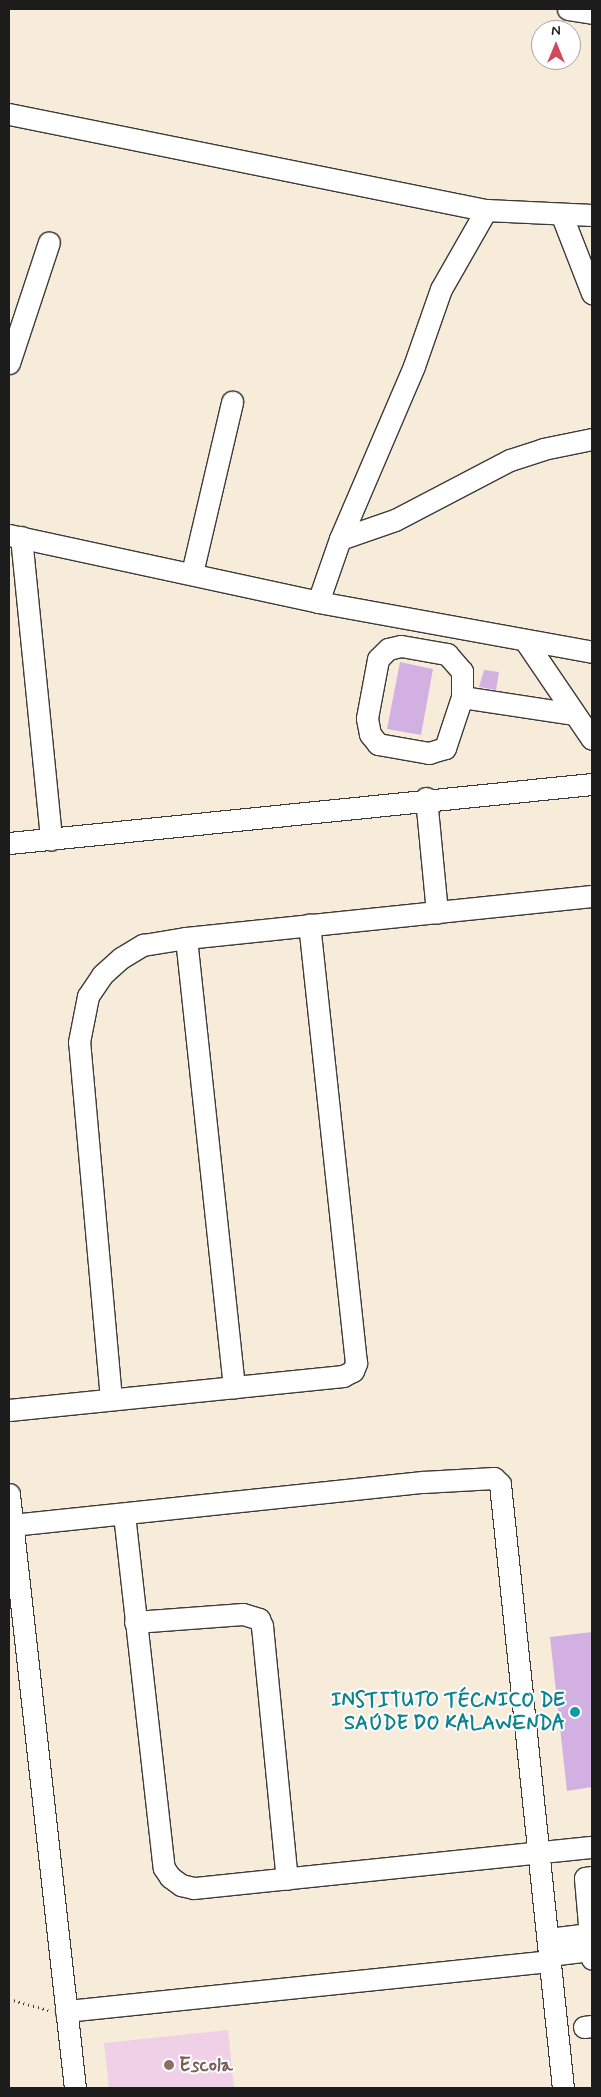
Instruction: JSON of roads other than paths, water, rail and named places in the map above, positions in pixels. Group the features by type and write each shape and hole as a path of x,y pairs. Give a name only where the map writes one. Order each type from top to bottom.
{"street":[{"path":"568,9 592,13"},
{"path":"9,114 486,210 562,216 592,215"},
{"path":"318,602 340,540 414,366 441,289 486,210"},
{"path":"562,216 592,293"},
{"path":"9,363 49,242"},
{"path":"192,574 232,402"},
{"path":"340,540 395,520 510,460 544,449 592,439"},
{"path":"51,840 15,536 318,602 526,642 592,652"},
{"path":"526,642 592,739"},
{"path":"401,646 447,654 462,671 462,697 445,748 429,753 378,744 370,734 367,718 378,659 388,648 401,646"},
{"path":"462,697 575,714"},
{"path":"9,843 51,840 426,798 592,784"},
{"path":"426,798 437,912"},
{"path":"111,1399 79,1042 81,1020 88,996 102,975 121,958 143,945 186,938 592,896"},
{"path":"9,1410 343,1376 354,1371 356,1364 309,925"},
{"path":"186,938 234,1387"},
{"path":"12,1526 422,1482 494,1478 500,1484 563,2088"},
{"path":"9,1494 75,2088"},
{"path":"124,1514 135,1622 167,1872 181,1885 194,1888 592,1847"},
{"path":"135,1622 243,1614 259,1619 262,1626 287,1879"},
{"path":"66,2011 591,1948 585,1878 592,1877"}],"place":[{"name":"INSTITUTO TÉCNICO DE SAÚDE DO KALAWENDA","path":"575,1712"},
{"name":"Escola","path":"169,2065"}]}
